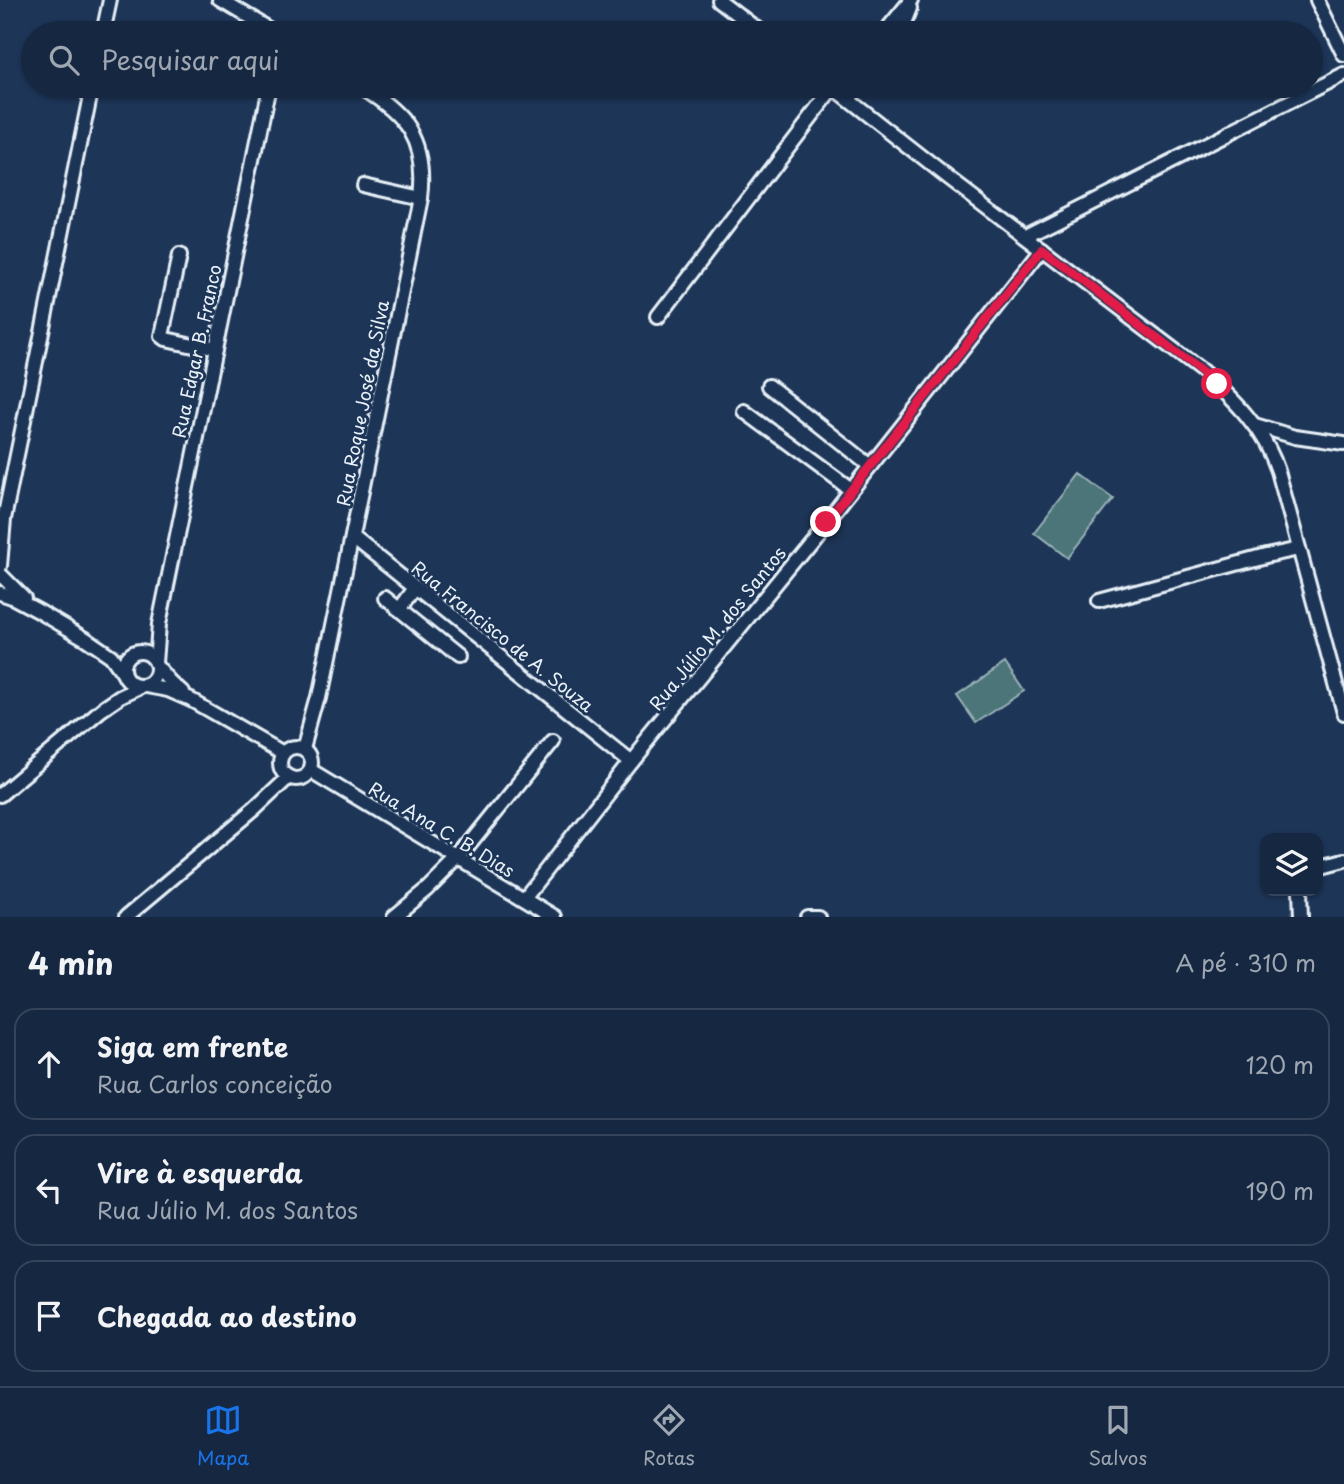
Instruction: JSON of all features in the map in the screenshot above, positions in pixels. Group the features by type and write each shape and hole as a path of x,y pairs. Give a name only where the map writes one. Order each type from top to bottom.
{"street":[{"path":"106,21 110,0"},
{"path":"220,0 255,21"},
{"path":"719,0 746,21"},
{"path":"894,21 912,0"},
{"path":"904,21 912,0"},
{"path":"1317,0 1344,55"},
{"path":"1323,86 1344,75"},
{"path":"0,566 2,524 90,98"},
{"name":"Rua Edgar B. Franco","path":"157,664 159,624 267,98"},
{"name":"Rua Roque José da Silva","path":"305,749 319,698 353,538 421,198 422,159 417,142 397,112 379,98"},
{"path":"658,317 823,98"},
{"path":"848,98 948,178 1202,371 1255,425 1273,455 1344,713"},
{"path":"1025,236 1298,98"},
{"path":"363,185 421,198"},
{"name":"Rua Júlio M. dos Santos","path":"524,898 1042,249"},
{"path":"179,256 162,336 215,350"},
{"path":"769,386 870,466"},
{"path":"744,411 850,490"},
{"path":"1255,425 1295,437 1344,444"},
{"path":"1273,455 1295,437"},
{"name":"Rua Francisco de A. Souza","path":"353,538 631,761"},
{"path":"1099,601 1299,549"},
{"path":"0,574 40,612"},
{"path":"399,610 415,588"},
{"path":"0,593 12,597 86,639 110,656 123,673"},
{"path":"384,598 458,657"},
{"name":"Rua Edgar B. Franco","path":"135,652 152,637 159,624"},
{"path":"86,639 114,651 149,654 172,683 191,700"},
{"path":"135,652 127,657 123,665 125,679 130,684 168,690 191,700 283,753"},
{"path":"0,795 101,710 120,697 150,683 156,676 157,664"},
{"path":"394,917 458,859 553,741"},
{"path":"293,746 305,749 312,756 311,770 304,777 289,777 281,769 283,753 293,746"},
{"name":"Rua Ana C. B. Dias","path":"311,770 555,917"},
{"path":"126,917 255,809 289,777"},
{"path":"1323,866 1344,860"},
{"path":"1300,896 1301,917"},
{"path":"807,917 818,917"}],"green space":[{"path":"1080,474 1113,499 1067,558 1034,533"},
{"path":"1005,663 1024,691 976,723 957,696"}],"route":[{"path":"826,522 1042,249 1217,384"}]}
